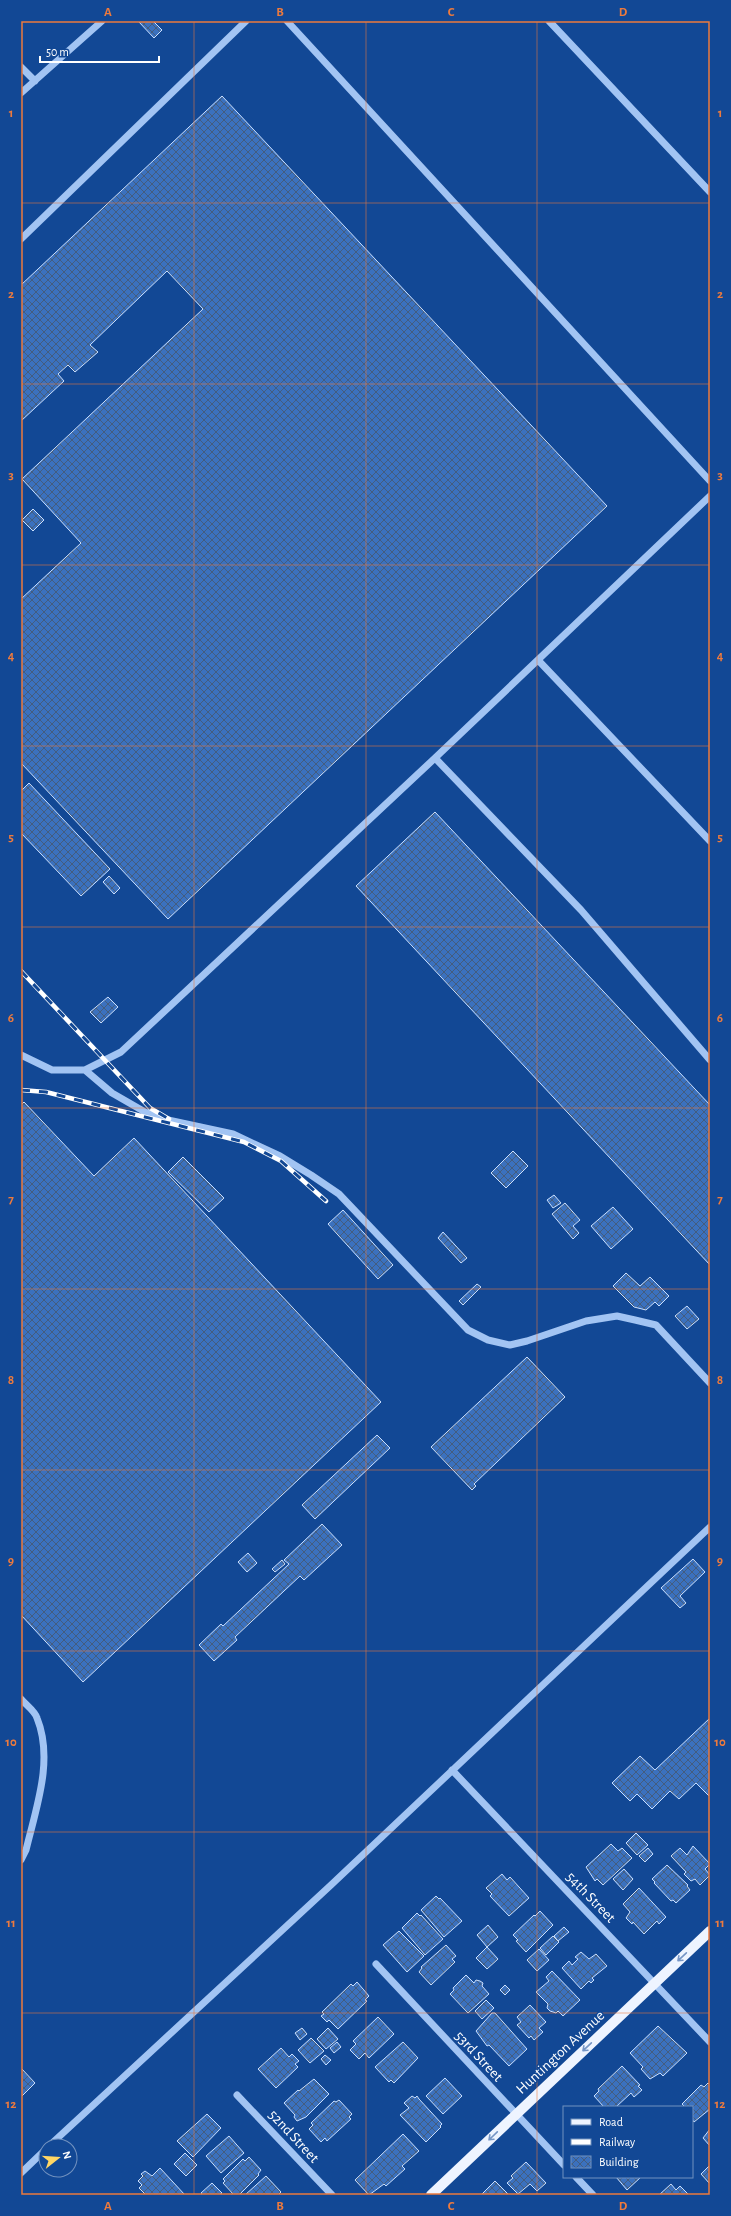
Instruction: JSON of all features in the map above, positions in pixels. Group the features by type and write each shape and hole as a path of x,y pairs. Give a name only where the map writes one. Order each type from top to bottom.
{"main road":[{"name":"Huntington Avenue","path":"431,2195 710,1931"}],"street":[{"path":"21,94 102,21"},
{"path":"21,239 246,21"},
{"path":"287,21 710,481"},
{"path":"549,21 710,192"},
{"path":"21,67 35,81"},
{"path":"21,1055 52,1070 85,1070 121,1052 435,758 710,496"},
{"path":"538,660 710,841"},
{"path":"435,758 581,910 710,1060"},
{"path":"85,1070 112,1093 145,1112 168,1120 233,1134 280,1156 339,1194 468,1330 488,1340 510,1345 527,1341 586,1321 617,1316 656,1325 710,1383"},
{"path":"58,2138 452,1770 710,1526"},
{"path":"21,1700 37,1716 43,1739 43,1778 26,1850 21,1860"},
{"name":"54th Street","path":"452,1770 710,2042"},
{"name":"53rd Street","path":"376,1964 563,2164"},
{"name":"52nd Street","path":"237,2095 332,2195"},
{"path":"21,2173 38,2157"},
{"path":"577,2178 593,2195"}],"building":[{"path":"138,21 153,21 162,30 154,38"},
{"path":"222,96 607,506 168,919 21,763 21,599 81,543 22,479 203,309 167,271 90,345 98,352 75,372 68,365 58,374 64,381 21,421 21,285"},
{"path":"33,509 44,520 33,531 22,520"},
{"path":"29,783 110,869 81,896 21,833 21,791"},
{"path":"435,812 710,1105 710,1265 356,886"},
{"path":"109,876 120,888 114,894 103,882"},
{"path":"108,997 118,1007 101,1023 90,1012"},
{"path":"24,1102 94,1176 134,1138 381,1402 83,1682 21,1615 21,1105"},
{"path":"513,1151 528,1166 506,1188 491,1173"},
{"path":"183,1157 224,1198 209,1212 168,1172"},
{"path":"554,1195 561,1203 553,1208 547,1200"},
{"path":"565,1203 580,1220 573,1226 579,1233 573,1239 552,1214"},
{"path":"613,1207 633,1229 611,1249 591,1226"},
{"path":"343,1210 393,1265 378,1279 328,1224"},
{"path":"443,1232 467,1258 461,1263 438,1238"},
{"path":"626,1273 640,1286 650,1277 669,1296 659,1306 655,1302 646,1310 634,1307 613,1286"},
{"path":"477,1284 481,1287 463,1305 459,1301"},
{"path":"687,1306 699,1319 687,1329 675,1316"},
{"path":"527,1357 565,1397 474,1484 476,1486 472,1490 431,1447"},
{"path":"377,1435 390,1448 315,1519 302,1505"},
{"path":"322,1524 342,1545 304,1580 300,1576 235,1637 237,1640 214,1661 199,1645 221,1624 223,1626 289,1564 284,1560"},
{"path":"248,1553 257,1563 247,1572 238,1562"},
{"path":"693,1559 705,1572 680,1596 686,1603 680,1608 661,1588"},
{"path":"282,1560 285,1564 275,1572 272,1569"},
{"path":"710,1718 710,1797 696,1783 679,1799 670,1791 652,1809 637,1794 630,1801 612,1783 640,1756 655,1770"},
{"path":"636,1833 648,1845 637,1855 626,1843"},
{"path":"611,1844 618,1851 622,1848 632,1858 603,1885 597,1879 595,1881 586,1867"},
{"path":"693,1846 710,1864 705,1869 710,1875 700,1885 695,1879 691,1881 684,1874 686,1872 671,1856 680,1848 687,1855"},
{"path":"648,1848 653,1854 645,1862 639,1856"},
{"path":"667,1865 688,1885 687,1886 690,1890 676,1903 673,1900 671,1901 652,1879"},
{"path":"624,1869 633,1879 623,1890 613,1879"},
{"path":"502,1874 507,1880 510,1877 529,1898 509,1916 490,1896 492,1894 486,1888"},
{"path":"639,1888 666,1917 659,1924 657,1921 644,1934 633,1922 632,1924 626,1918 630,1912 623,1904"},
{"path":"436,1896 439,1899 440,1898 462,1921 444,1937 421,1910"},
{"path":"540,1911 553,1925 526,1952 516,1941 518,1940 513,1935"},
{"path":"417,1913 420,1916 421,1915 443,1939 425,1955 402,1928"},
{"path":"488,1925 498,1937 487,1947 477,1935"},
{"path":"564,1927 569,1932 558,1941 554,1936"},
{"path":"399,1931 424,1956 407,1972 383,1945"},
{"path":"553,1936 559,1942 546,1955 540,1948"},
{"path":"446,1945 456,1956 452,1959 455,1962 431,1985 419,1972 422,1968 421,1967"},
{"path":"487,1947 498,1959 487,1969 476,1958"},
{"path":"539,1949 549,1960 537,1971 527,1960"},
{"path":"581,1952 589,1959 596,1954 607,1966 592,1978 594,1980 591,1983 589,1981 581,1989 562,1968 569,1961 572,1965 578,1959 575,1957"},
{"path":"552,1971 580,2000 563,2016 558,2011 556,2013 550,2011 547,2008 548,2004 536,1992 549,1981 546,1977"},
{"path":"466,1975 474,1983 476,1980 483,1983 482,1986 489,1994 468,2013 450,1994 454,1990 453,1988"},
{"path":"357,1982 369,1996 365,2000 367,2001 338,2029 329,2020 327,2022 321,2016 324,2014 322,2012 351,1984 353,1986"},
{"path":"505,1985 510,1990 505,1995 500,1990"},
{"path":"486,2000 494,2008 482,2019 475,2011"},
{"path":"530,2005 546,2022 539,2028 543,2032 534,2040 531,2036 529,2038 517,2025 521,2022 517,2017"},
{"path":"492,2013 495,2013 527,2049 509,2066 489,2045 487,2046 476,2031"},
{"path":"378,2017 394,2034 369,2058 365,2053 359,2059 350,2050 356,2044 353,2041"},
{"path":"658,2026 687,2053 663,2076 660,2073 650,2079 641,2069 643,2067 630,2053"},
{"path":"302,2028 307,2034 300,2040 295,2033"},
{"path":"328,2028 338,2039 326,2049 317,2039"},
{"path":"311,2038 324,2051 310,2063 298,2050"},
{"path":"337,2042 341,2047 334,2053 330,2048"},
{"path":"403,2042 418,2058 394,2083 391,2080 389,2082 375,2067"},
{"path":"281,2048 289,2057 292,2054 299,2061 295,2064 298,2067 276,2088 258,2069"},
{"path":"325,2055 331,2060 326,2065 321,2059"},
{"path":"622,2066 640,2085 638,2086 642,2090 634,2097 631,2093 617,2106 603,2106 594,2096 599,2091 598,2089"},
{"path":"21,2068 35,2083 21,2097"},
{"path":"445,2078 462,2096 443,2114 426,2096"},
{"path":"314,2079 329,2094 306,2117 297,2121 294,2117 295,2115 284,2103 298,2090 299,2091"},
{"path":"708,2083 710,2085 710,2109 694,2122 693,2106 684,2106 682,2104 701,2085 704,2087"},
{"path":"412,2096 415,2098 417,2096 442,2124 440,2126 441,2127 426,2142 400,2115 409,2108 404,2103"},
{"path":"339,2100 352,2114 349,2117 351,2119 327,2141 325,2138 321,2142 309,2129 313,2125 311,2123 334,2101 336,2102"},
{"path":"207,2114 221,2128 193,2157 177,2141"},
{"path":"710,2129 710,2146 703,2138"},
{"path":"403,2134 419,2151 402,2166 405,2169 386,2186 384,2184 369,2195 355,2180"},
{"path":"229,2136 244,2153 221,2173 206,2156"},
{"path":"185,2153 197,2165 186,2176 174,2164"},
{"path":"249,2157 261,2170 258,2174 259,2175 239,2195 234,2195 223,2183 225,2181 223,2179 243,2159 245,2161"},
{"path":"526,2162 546,2183 537,2191 530,2184 518,2194 507,2183 513,2178 511,2176"},
{"path":"710,2165 710,2184 701,2174"},
{"path":"160,2168 185,2195 146,2195 139,2188 142,2185 138,2181 143,2176 141,2174 145,2171 152,2176"},
{"path":"266,2176 281,2192 278,2195 245,2195"},
{"path":"617,2178 640,2178 627,2190"},
{"path":"495,2181 509,2195 481,2195"},
{"path":"212,2183 222,2193 219,2195 203,2195 201,2193"},
{"path":"671,2184 676,2190 680,2186 689,2195 659,2195"}],"railway":[{"path":"21,971 150,1108 169,1119"},
{"path":"21,1090 46,1092 244,1142 281,1161 326,1201"}]}
